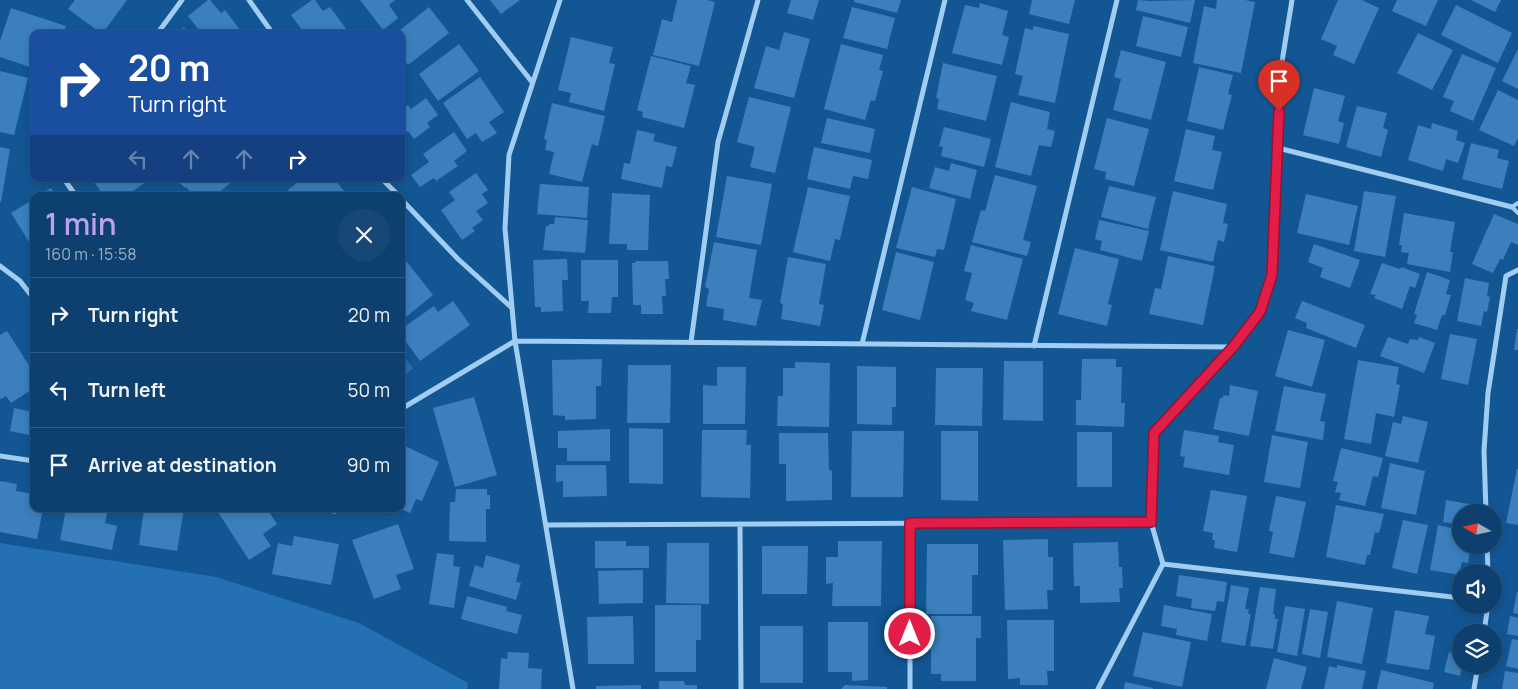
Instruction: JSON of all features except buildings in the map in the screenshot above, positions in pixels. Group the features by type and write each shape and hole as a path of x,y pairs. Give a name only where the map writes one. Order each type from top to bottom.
{"street":[{"path":"160,30 182,0"},
{"path":"249,0 270,30"},
{"path":"467,0 532,82"},
{"path":"560,0 509,155 505,228 515,341 573,689"},
{"path":"691,342 718,142 758,0"},
{"path":"862,344 945,0"},
{"path":"1034,346 1117,0"},
{"path":"1098,689 1163,564 1151,522 1154,433 1233,347 1260,312 1272,275 1280,74 1292,0"},
{"path":"1278,148 1512,207"},
{"path":"385,182 394,192"},
{"path":"405,203 458,259 512,308"},
{"path":"0,266 20,281 30,294"},
{"path":"1486,504 1484,451 1488,393 1506,276 1518,270"},
{"path":"405,407 515,341 1233,347"},
{"path":"0,456 30,460"},
{"path":"546,525 1151,522"},
{"path":"910,523 910,689"},
{"path":"740,524 741,689"},
{"path":"1163,564 1452,597"},
{"path":"1474,689 1476,674"}],"lane":[{"path":"1518,203 1512,207 1518,213"}],"shaded area":[{"path":"405,358 413,368 405,375"},
{"path":"0,543 216,577 359,623 468,683 467,689 0,689"}],"route":[{"path":"910,634 910,523 1151,522 1154,433 1233,347 1260,312 1272,275 1279,111"}]}
